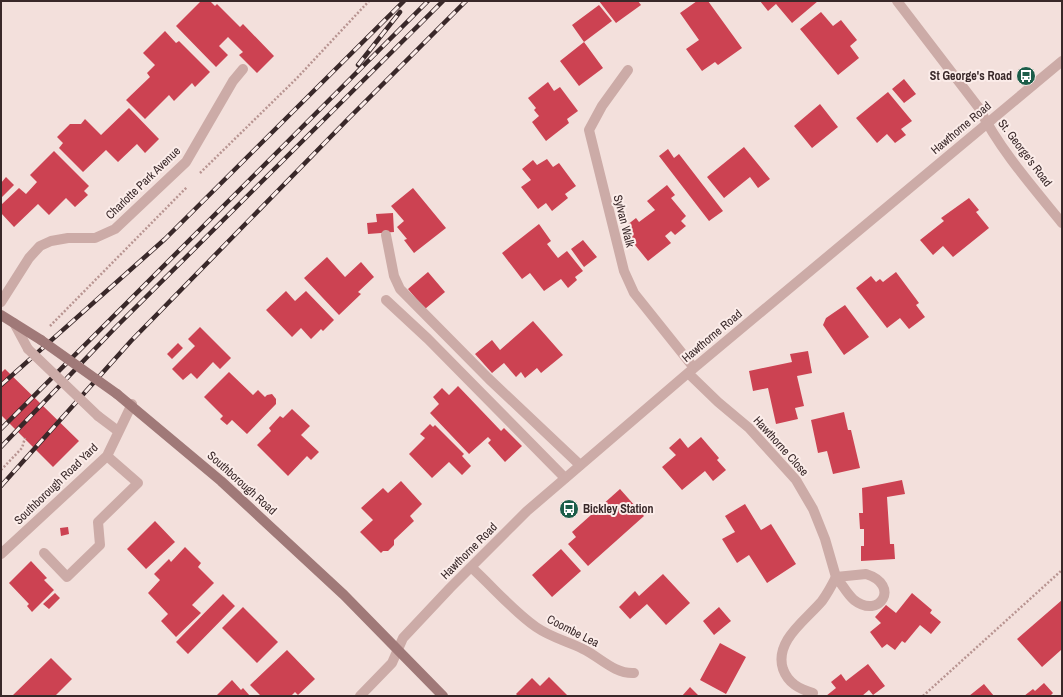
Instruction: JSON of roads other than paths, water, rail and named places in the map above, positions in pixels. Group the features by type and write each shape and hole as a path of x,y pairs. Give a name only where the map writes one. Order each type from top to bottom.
{"street":[{"name":"St. George's Road","path":"897,1 979,108 986,123 1011,159 1062,223"},
{"name":"Hawthorne Road","path":"360,696 392,664 403,638 527,511 691,370 1062,61"},
{"name":"Charlotte Park Avenue","path":"1,302 29,258 40,246 52,241 68,238 95,238 115,230 186,162 233,81 243,69"},
{"name":"Sylvan Walk","path":"628,70 602,106 589,130 624,271 634,293 691,370"},
{"path":"386,235 394,276 400,289 489,379 580,465"},
{"path":"386,300 428,339 564,478"},
{"name":"Southborough Road","path":"1,315 39,339 132,404 221,481 344,595 443,696"},
{"path":"14,323 28,348 98,416 118,431"},
{"name":"Hawthorne Close","path":"691,370 718,402 749,428 796,480 813,509 826,539 836,577"},
{"name":"Southborough Road Yard","path":"1,554 107,456 132,404"},
{"path":"44,554 67,577 100,545 98,522 138,483 107,456"},
{"name":"Coombe Lea","path":"471,567 536,627 559,641 583,649 617,670 626,673 634,673"},
{"path":"866,574 875,577 884,585 885,596 876,605 867,606 853,599 836,577 866,574"},
{"path":"813,693 801,690 786,678 780,661 783,646 822,600 836,577"}],"railway":[{"path":"1,385 165,239 404,1"},
{"path":"1,429 428,1"},
{"path":"1,447 115,328 443,1"},
{"path":"1,486 131,341 349,118 466,1"},
{"path":"358,65 400,12"}],"place":[{"name":"St George's Road","path":"1026,76"},
{"name":"Bickley Station","path":"569,509"}]}
